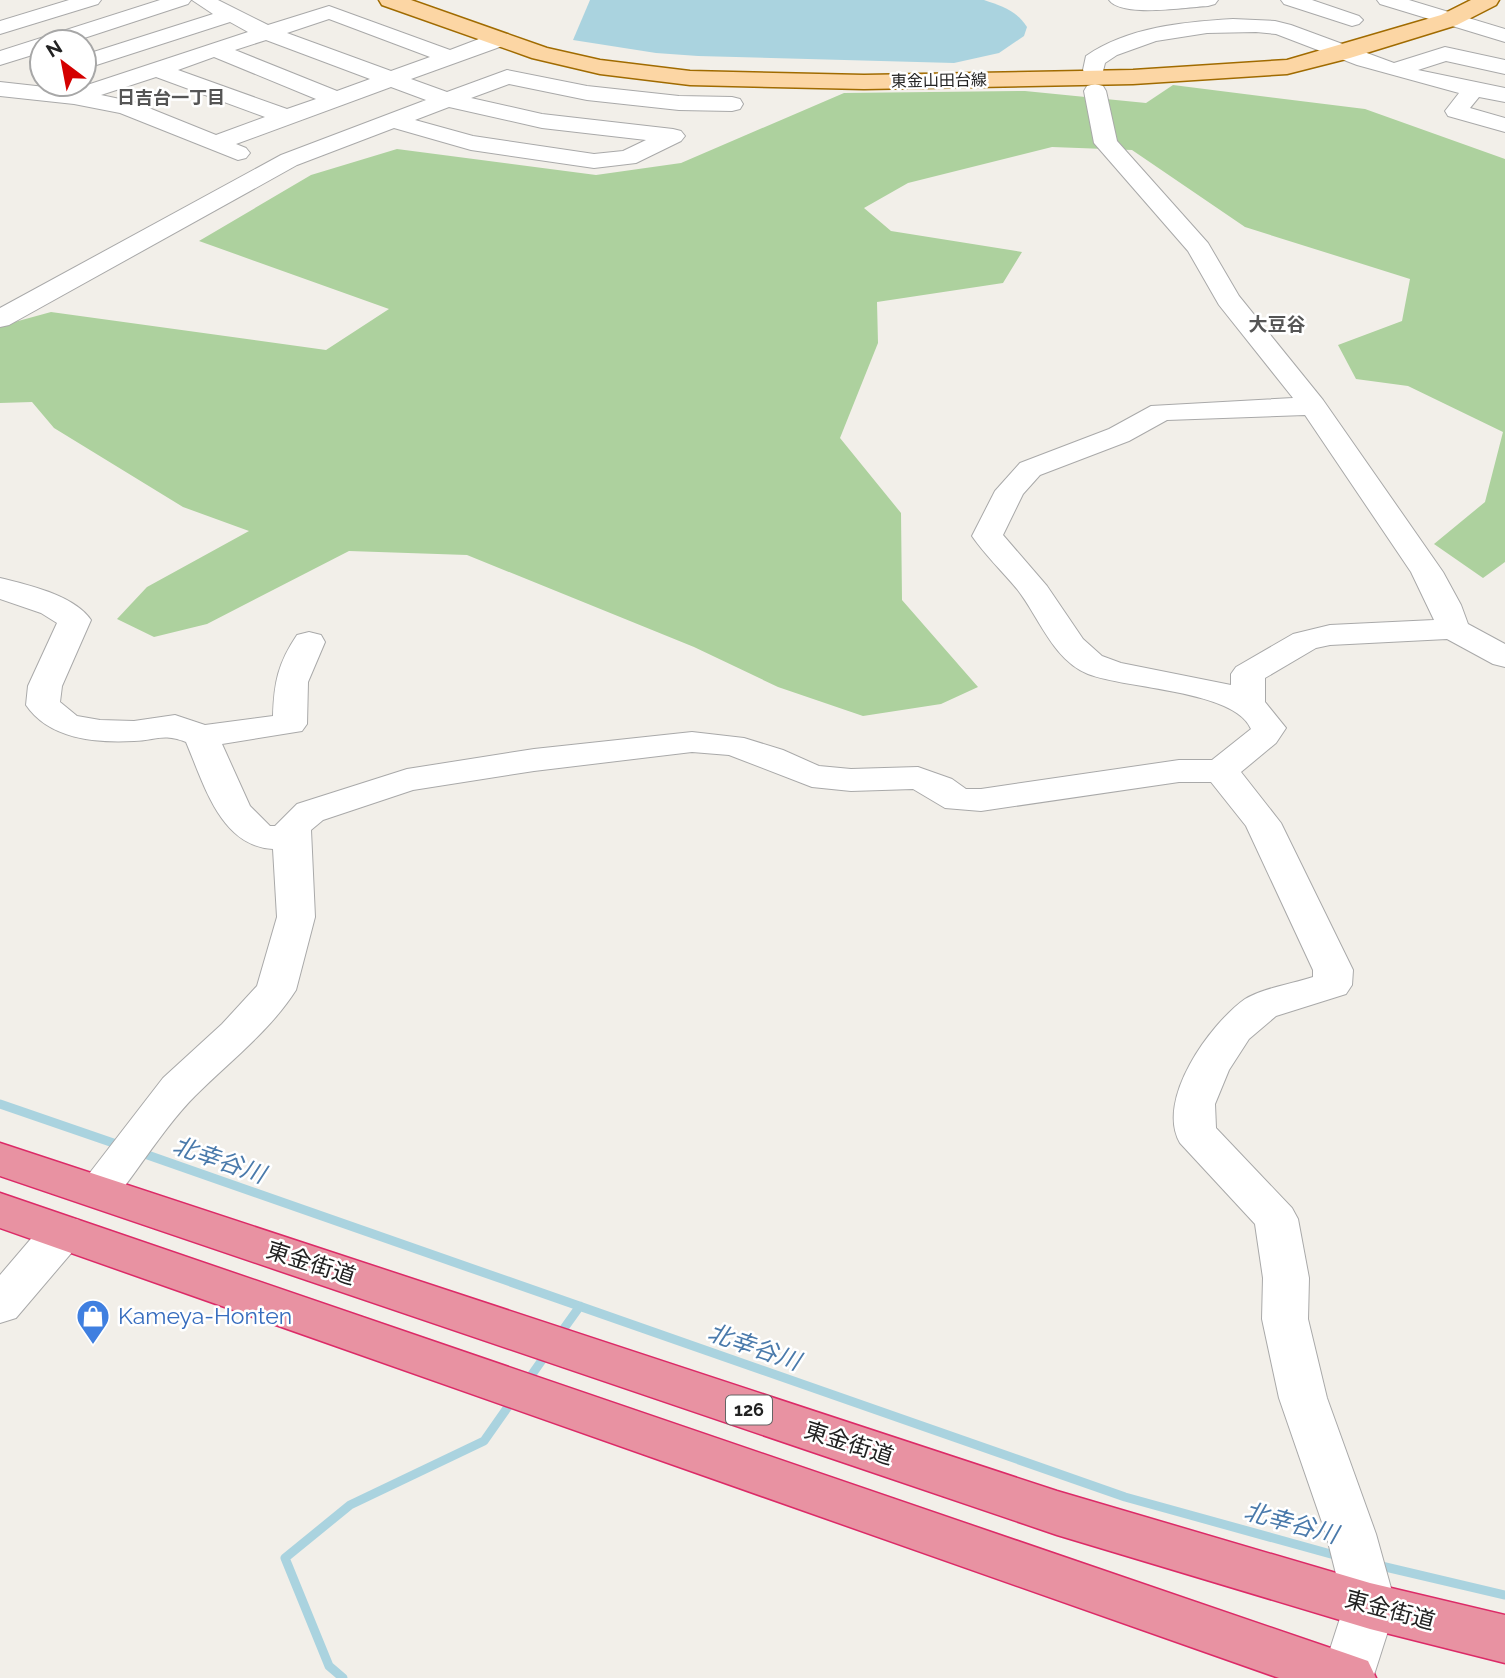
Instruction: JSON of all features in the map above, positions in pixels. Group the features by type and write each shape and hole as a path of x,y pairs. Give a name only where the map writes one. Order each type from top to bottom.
{"highway":[{"name":"東金街道","path":"0,1159 1058,1513 1370,1606 1505,1639"},
{"path":"63,1232 97,1192"},
{"path":"0,1210 1347,1678"}],"main road":[{"name":"東金山田台線","path":"390,0 540,52 610,68 690,78 864,82 1146,76 1287,66 1342,53 1449,20 1488,0"}],"street":[{"path":"0,28 90,0"},
{"path":"94,28 181,0"},
{"path":"202,0 265,32 444,99 542,121 673,136"},
{"path":"1119,0 1130,4 1206,0"},
{"path":"1292,0 1352,20"},
{"path":"1387,0 1505,36"},
{"path":"98,89 329,12 449,57"},
{"path":"1282,30 1330,13"},
{"path":"98,58 231,15"},
{"path":"1453,629 1445,605 1427,572 1313,406 1228,299 1199,248 1106,142 1094,81 1094,61 1102,53 1127,41 1169,30 1235,26 1282,30 1394,70 1473,90 1505,95"},
{"path":"217,143 499,39"},
{"path":"0,59 28,50"},
{"path":"215,50 337,99"},
{"path":"1394,70 1445,54 1505,67"},
{"path":"0,59 28,62"},
{"path":"155,69 286,117"},
{"path":"0,319 270,169 506,77 587,93 679,103 732,104"},
{"path":"391,120 471,143 594,161 628,158 732,104 742,91 745,80"},
{"path":"0,89 28,92"},
{"path":"1473,90 1455,111 1505,125"},
{"path":"79,98 126,107 217,143 270,169"},
{"path":"97,1192 178,1088 236,1034 276,990 296,917 291,837 293,826 310,812 407,780 534,760 692,741 732,745 771,757 812,776 850,780 918,778 939,787 958,800 981,800 1179,771 1221,771 1264,736 1269,727 1266,720 1248,706 1202,686 1100,667 1072,648 1037,594 987,536 1010,491 1030,469 1119,435 1161,412 1313,406"},
{"path":"0,588 52,606 75,620 45,686 43,705 66,724 100,730 134,731 175,725 201,736 290,724 292,682 309,642"},
{"path":"1248,706 1248,674 1305,642 1330,635 1453,629 1505,657"},
{"path":"201,736 228,796 247,828 260,836 291,837"},
{"path":"1221,771 1263,823 1333,970 1332,985 1262,1007 1235,1029 1209,1068 1194,1104 1195,1132 1276,1219 1286,1278 1285,1319 1303,1398 1351,1534 1370,1606 1347,1678"},
{"path":"0,1306 63,1232"}],"green space":[{"path":"1173,85 1365,109 1505,159 1505,562 1483,578 1434,544 1485,502 1503,432 1408,386 1356,379 1338,345 1402,321 1410,279 1245,227 1132,150 1052,147 908,183 864,208 891,231 1022,252 1003,283 877,302 878,343 840,438 901,513 902,600 978,687 941,704 863,716 778,687 694,647 467,555 349,551 207,624 154,637 117,619 147,587 249,531 183,507 54,428 32,402 0,403 0,326 51,312 326,350 389,309 199,241 311,175 397,149 596,175 681,163 844,93 1025,91 1146,103"}],"water":[{"path":"590,0 984,0 1014,13 1027,27 1024,36 999,53 954,63 698,56 656,53 573,40"}],"waterway":[{"name":"北幸谷川","path":"0,1104 122,1146"},
{"name":"北幸谷川","path":"139,1152 580,1306"},
{"path":"560,1334 580,1306"},
{"name":"北幸谷川","path":"580,1306 1125,1497 1338,1556"},
{"path":"528,1380 547,1353"},
{"path":"343,1678 329,1666 285,1558 350,1505 484,1441 512,1401"},
{"name":"北幸谷川","path":"1377,1565 1505,1595"}],"place":[{"name":"Kameya-Honten","path":"93,1346"}],"district":[{"name":"日吉台一丁目","path":"171,98"},
{"name":"大豆谷","path":"1277,324"}]}
